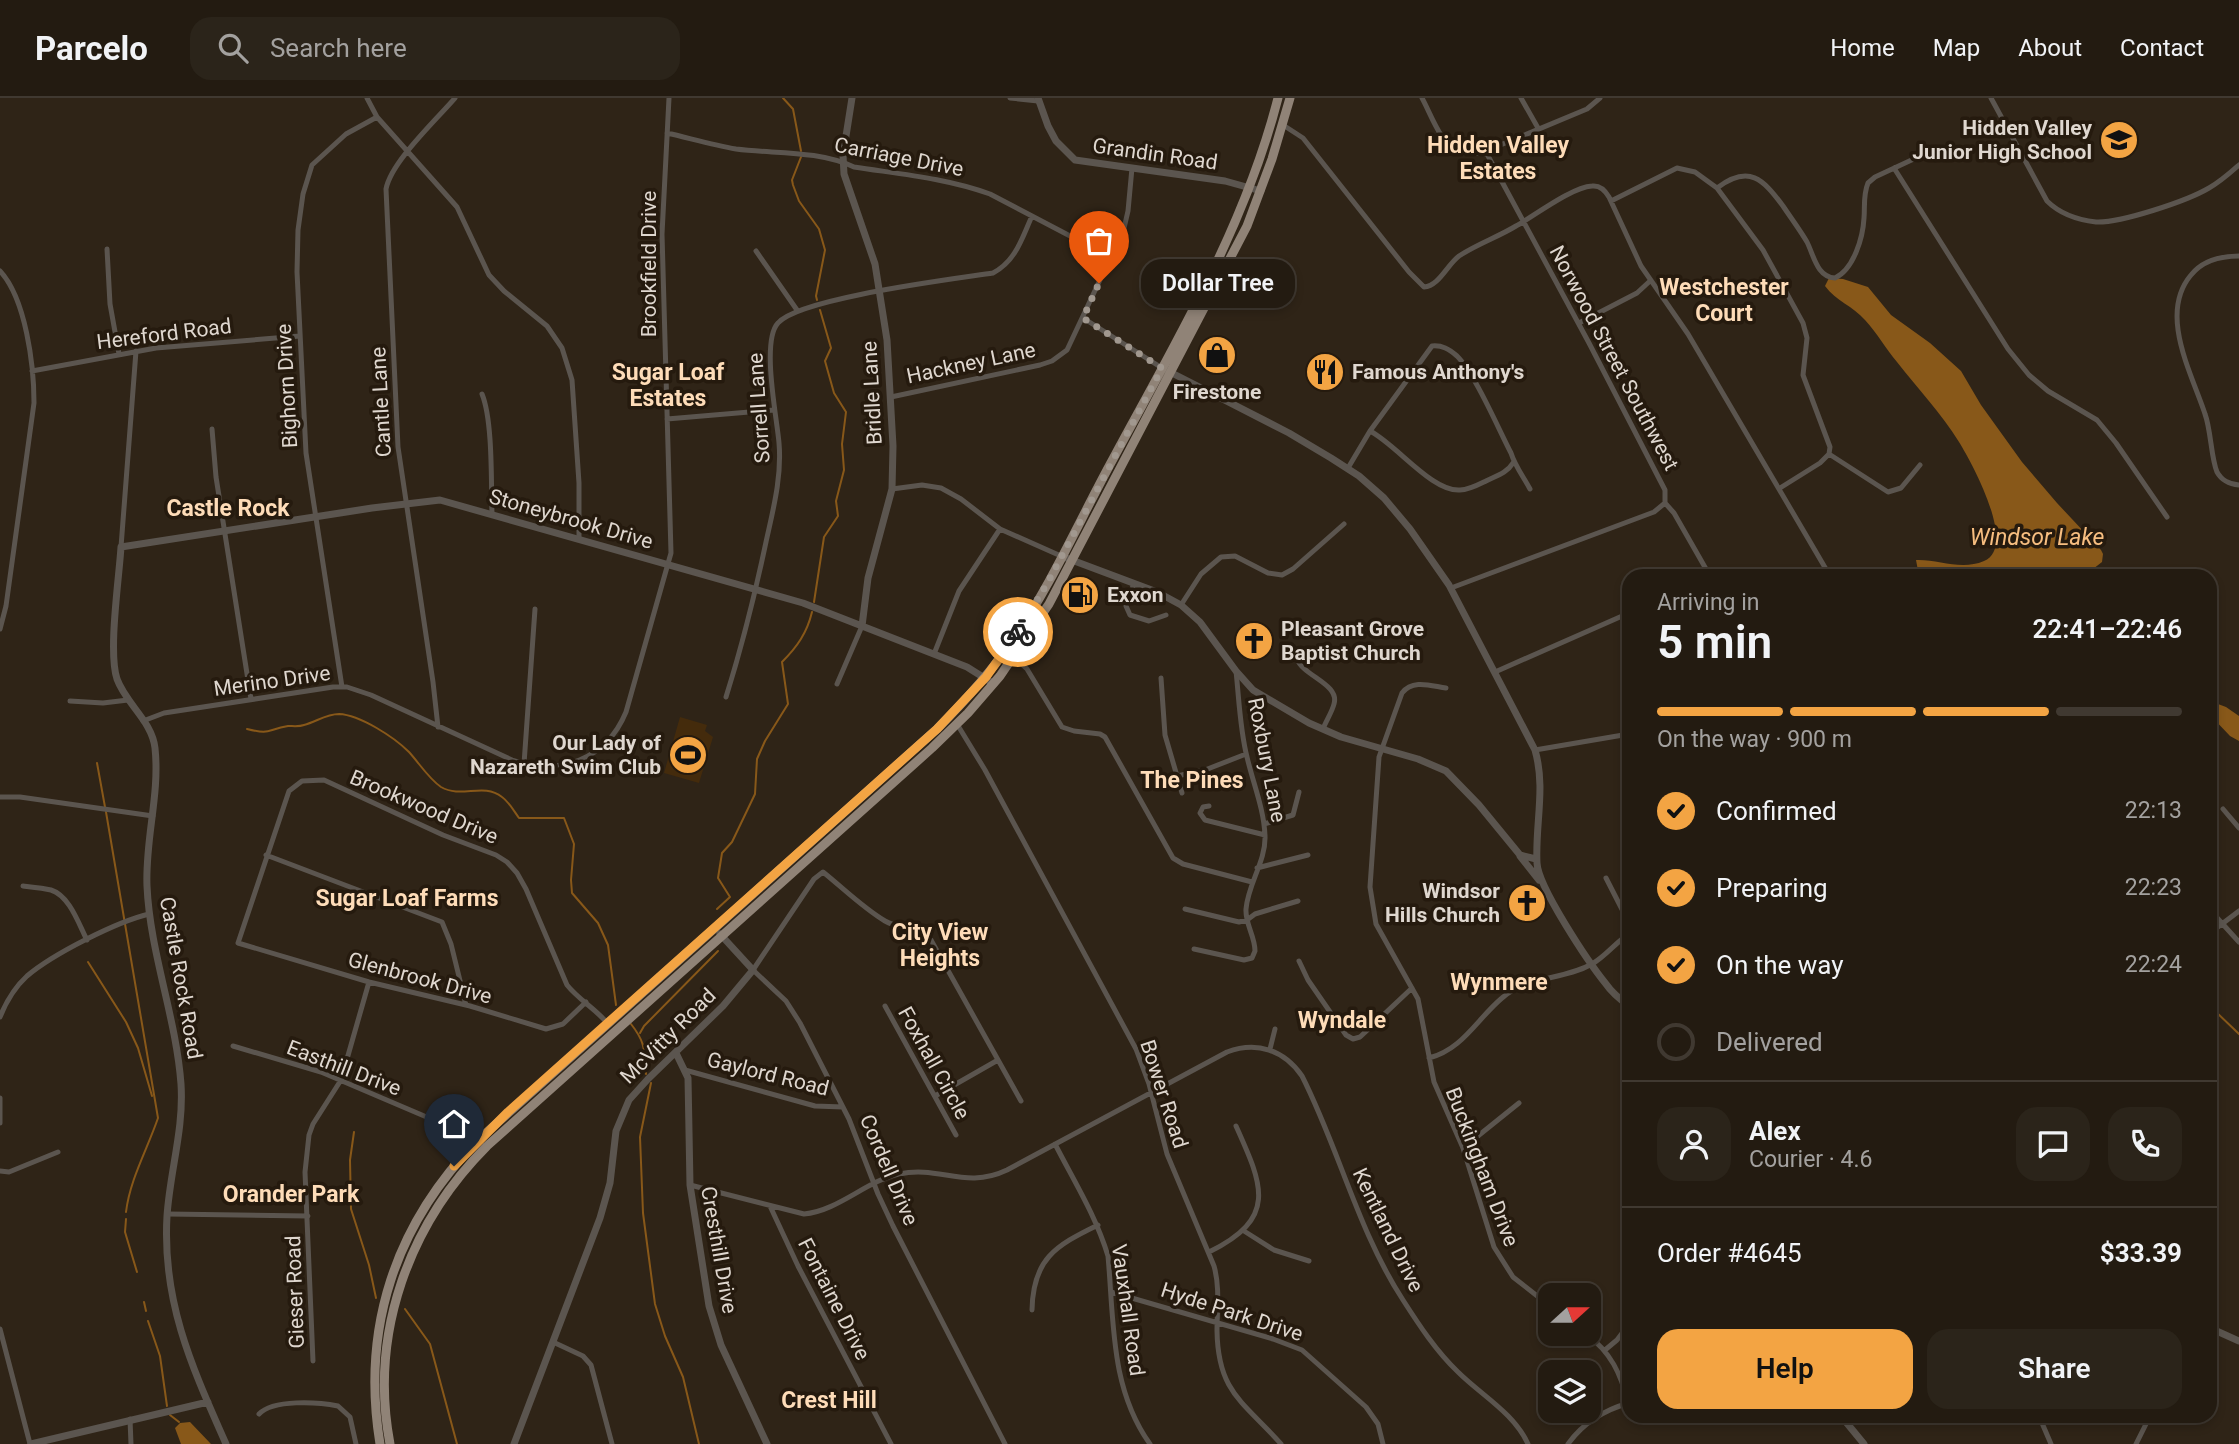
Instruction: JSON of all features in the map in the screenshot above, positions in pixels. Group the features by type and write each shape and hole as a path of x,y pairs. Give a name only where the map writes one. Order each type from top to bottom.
{"main road":[{"path":"380,1444 374,1393 379,1328 391,1278 415,1223 432,1194 465,1153 607,1024 718,932 957,724 990,680 1066,558 1167,370 1251,187 1279,98"},
{"path":"390,1444 384,1391 390,1325 407,1264 441,1200 472,1161 614,1032 1014,657 1049,604 1079,523 1225,271 1261,191 1290,98"}],"street":[{"path":"367,98 377,117 457,207 489,275 504,291 547,326 567,358 572,380 579,483 579,539"},
{"name":"Cantle Lane","path":"438,727 398,447 386,189 389,177 407,153 455,98"},
{"name":"Brookfield Drive","path":"597,749 613,736 626,712 668,566 672,538 662,234 669,98"},
{"name":"Bridle Lane","path":"837,684 862,626 872,562 892,489 891,397 880,291 875,264 847,186 842,162 852,98"},
{"path":"1010,98 1038,99"},
{"path":"1422,98 1444,137 1455,150 1487,154 1498,146 1587,109 1600,98"},
{"path":"1521,98 1538,128"},
{"path":"1991,98 2048,201 2059,211 2087,220 2105,222 2133,216 2196,194 2216,184 2239,164"},
{"name":"Grandin Road","path":"1038,99 1056,141 1075,160 1225,181 1261,191"},
{"name":"Bighorn Drive","path":"342,687 306,453 297,240 308,173 318,158 346,134 377,117"},
{"path":"1283,125 1303,138 1420,285 1431,286 1461,255 1564,198 1590,186 1603,189 1650,281 1688,334 1826,569"},
{"name":"Carriage Drive","path":"667,133 734,148 793,153 842,162 853,167 948,181 970,187 990,194 1112,258"},
{"name":"Norwood Street Southwest","path":"1487,154 1579,323 1665,490 1665,503 1674,513 1706,569"},
{"path":"1717,188 1739,177 1751,176 1761,180 1796,225 1821,271 1828,277 1835,278 1847,268 1858,246 1863,230 1868,183 1918,157"},
{"name":"Hackney Lane","path":"891,397 1052,361 1067,351 1121,241 1128,211 1132,167"},
{"path":"1611,201 1677,168 1695,172 1717,188 1763,250 1803,323 1807,338 1803,375 1830,447 1829,454 1821,463 1780,488"},
{"path":"1894,168 2008,349 2041,385 2097,420 2116,443 2166,517"},
{"name":"Sorrell Lane","path":"726,696 756,590 778,488 779,442 774,410 771,342 772,332 777,324 797,310 880,291 993,273 1004,267 1013,257 1032,216"},
{"path":"107,249 110,304 119,354"},
{"path":"756,251 797,310"},
{"path":"2239,256 2214,259 2192,272 2183,288 2177,315 2184,353 2210,430 2217,471 2227,482 2239,485"},
{"path":"0,271 18,299 32,371 34,403 6,606 0,629"},
{"path":"1579,323 1637,293 1650,281"},
{"path":"1083,318 1167,370 1289,433 1348,468 1375,489 1396,511 1451,588 1535,750 1541,775 1536,859 1542,884"},
{"name":"Hereford Road","path":"32,371 136,351 300,336"},
{"path":"1348,468 1370,431 1432,345 1441,346 1448,349 1466,368 1511,453 1513,463 1530,489"},
{"name":"Castle Rock Road","path":"136,351 114,663 118,681 152,734 155,749 156,792 147,871 149,914 158,967 176,1038 181,1081 181,1124 167,1214 167,1267 173,1307 226,1444"},
{"path":"482,394 489,442 492,514"},
{"path":"667,419 774,410"},
{"path":"212,429 224,531 251,699"},
{"path":"1370,431 1387,441 1435,483 1449,489 1470,489 1507,471 1513,463"},
{"path":"1829,454 1888,492 1901,488 1920,465"},
{"path":"892,489 922,485 941,488 961,499 1000,529 1066,558 1135,583 1181,605 1200,622 1236,671 1261,696 1323,729 1418,759 1446,771 1470,794 1542,884 1606,985 1622,1000"},
{"name":"Stoneybrook Drive","path":"121,547 405,503 440,500 803,603 934,654 990,680"},
{"path":"1451,588 1654,512 1665,503"},
{"path":"1181,605 1201,574 1221,557 1235,556 1268,573 1282,575 1293,569 1344,524"},
{"path":"934,654 959,590 1000,529"},
{"path":"1135,583 1126,606 1130,615 1149,621 1166,615"},
{"path":"524,764 535,609"},
{"path":"1495,672 1622,616"},
{"path":"1014,657 1031,676 1062,727 1105,737 1173,858 1182,864 1252,882"},
{"path":"1297,659 1302,669 1329,687 1334,694 1335,703 1323,729"},
{"name":"Roxbury Lane","path":"1194,949 1244,960 1252,958 1255,945 1246,908 1266,843 1264,824 1246,754 1236,671"},
{"path":"1161,678 1163,724 1182,793"},
{"name":"Buckingham Drive","path":"1447,688 1419,684 1404,690 1379,757 1370,887 1372,911 1381,936 1418,999 1438,1095 1463,1148 1499,1258 1519,1283 1538,1298"},
{"name":"Merino Drive","path":"143,721 164,713 342,687 356,689 524,764 544,767 565,765 585,758 597,749"},
{"path":"70,701 103,703 128,700"},
{"name":"Bower Road","path":"957,724 985,770 1123,1023 1142,1063 1169,1161 1209,1252 1218,1284 1219,1359 1229,1388 1240,1403 1281,1444"},
{"path":"1535,750 1622,735"},
{"path":"1177,776 1205,770 1246,754"},
{"name":"Brookwood Drive","path":"238,943 289,791 302,781 324,780 507,862 517,873 563,978 573,993 597,1011 614,1032"},
{"path":"1264,824 1293,815 1299,792"},
{"path":"0,797 20,797 153,816"},
{"path":"1209,806 1203,807 1200,813 1205,820 1265,835"},
{"path":"2223,809 2239,828"},
{"path":"1518,853 1525,858 1536,859"},
{"path":"266,855 442,922 451,944 466,1005"},
{"path":"1257,868 1308,855"},
{"name":"McVitty Road","path":"514,1444 604,1206 619,1121 636,1092 723,1006 754,970 806,890 823,872 882,919 897,926 921,931 931,940 998,1060"},
{"path":"1606,878 1622,909"},
{"path":"23,886 59,894 87,940"},
{"path":"1185,909 1233,921 1247,920 1255,914 1298,901"},
{"path":"2217,928 2239,911"},
{"path":"0,1017 12,994 29,975 121,922 149,914"},
{"path":"2217,917 2239,942"},
{"name":"Cordell Drive","path":"718,932 792,1008 843,1107 873,1182 928,1295 1005,1444"},
{"path":"1429,1059 1447,1052 1464,1040 1479,1020 1504,996 1516,989 1592,964 1622,939"},
{"name":"Glenbrook Drive","path":"238,943 369,982 551,1029 572,1018 586,1002"},
{"path":"1299,961 1308,980 1346,1035 1353,1038 1360,1037 1412,988"},
{"name":"Gieser Road","path":"313,1361 306,1147 313,1124 341,1080 369,982"},
{"name":"Foxhall Circle","path":"885,1006 956,1135"},
{"path":"690,1185 796,1213 810,1213 826,1208 873,1182 914,1172 971,1180 989,1177 1227,1052 1244,1047 1270,1049 1275,1029"},
{"name":"Easthill Drive","path":"233,1046 341,1080 443,1124"},
{"name":"Kentland Drive","path":"1270,1049 1292,1063 1302,1076 1375,1249 1404,1301 1442,1355 1512,1420 1528,1444"},
{"name":"Cresthill Drive","path":"676,1053 685,1070 689,1090 690,1185 713,1321 721,1345 767,1444"},
{"path":"934,1096 998,1060 1021,1101"},
{"name":"Gaylord Road","path":"685,1070 815,1106 843,1107"},
{"path":"0,1098 0,1123"},
{"path":"1463,1148 1520,1103"},
{"path":"1209,1252 1244,1231 1256,1211 1259,1188 1254,1165 1236,1126"},
{"name":"Vauxhall Road","path":"1055,1144 1098,1225 1108,1256 1115,1356 1131,1410 1148,1443"},
{"path":"0,1171 9,1172 58,1152"},
{"name":"Fontaine Drive","path":"770,1206 798,1266 891,1444"},
{"path":"167,1214 308,1216"},
{"path":"1032,1310 1034,1288 1045,1260 1061,1245 1098,1225"},
{"path":"1244,1231 1274,1250 1309,1261"},
{"name":"Hyde Park Drive","path":"1111,1292 1293,1346 1312,1357 1372,1415 1381,1432 1383,1444"},
{"path":"0,1329 31,1444 208,1402"},
{"path":"2217,1331 2239,1340"},
{"path":"1605,1350 1622,1333"},
{"path":"553,1342 583,1356 592,1365 612,1444"},
{"path":"1600,1346 1622,1381"},
{"path":"259,1413 276,1404 338,1406 350,1417 356,1444"},
{"path":"1568,1444 1597,1416 1622,1406"},
{"path":"130,1419 131,1444"},
{"path":"1847,1423 1864,1444"},
{"path":"2042,1423 2051,1444"},
{"path":"2136,1444 2146,1423"}],"shaded area":[{"name":"Our Lady of Nazareth Swim Club","path":"680,717 707,725 705,731 713,737 699,783 664,773"}],"water":[{"name":"Windsor Lake","path":"1829,278 1843,279 1868,287 1891,315 1930,343 1961,371 1981,405 2022,462 2101,550 2102,562 2093,569 1918,569 1916,560 1967,565 1984,561 1993,553 1996,539 1989,504 1973,467 1937,411 1874,330 1825,286"},
{"path":"2217,704 2239,716 2239,741 2217,722"},
{"path":"190,1422 211,1444 181,1444 175,1428 180,1423"}],"waterway":[{"path":"783,98 793,109 801,151"},
{"path":"801,157 792,180 793,185 799,201 819,229 825,250 817,300"},
{"path":"814,602 824,537 838,516 836,501 844,470 842,444 846,412 834,393 825,361 831,348 820,310"},
{"path":"717,909 730,897 718,878 722,853 732,842 755,794 757,759 788,704 782,662 801,639 812,612"},
{"path":"247,729 265,732 288,726 302,726 334,714 347,715 395,740 441,787 457,792 480,790 495,793 507,801 519,818 564,818 574,844 572,893 598,923 608,945 616,1005"},
{"path":"97,763 105,807"},
{"path":"106,812 158,1118 135,1176 126,1212"},
{"path":"640,1033 718,951"},
{"path":"88,962 126,1022 138,1048 152,1096"},
{"path":"2217,1013 2239,1034"},
{"path":"631,1024 642,1042 646,1074"},
{"path":"651,1083 640,1137 643,1213 655,1304 665,1336 683,1377 699,1444"},
{"path":"354,1132 350,1160 351,1209 369,1265 376,1298"},
{"path":"126,1219 125,1232 137,1272"},
{"path":"144,1302 146,1311"},
{"path":"405,1309 430,1344 457,1444"},
{"path":"148,1321 160,1356 167,1406"},
{"path":"170,1415 179,1422"}],"way so far":[{"path":"1018,632 1048,582 1162,368 1083,318 1099,283"}],"place":[{"name":"Hidden Valley Junior High School","path":"2119,140"},
{"name":"Dollar Tree","path":"1099,283"},
{"name":"Firestone","path":"1217,355"},
{"name":"Famous Anthony's","path":"1325,372"},
{"name":"Exxon","path":"1080,595"},
{"name":"Pleasant Grove Baptist Church","path":"1254,641"},
{"name":"Our Lady of Nazareth Swim Club","path":"688,755"},
{"name":"Windsor Hills Church","path":"1527,903"}],"district":[{"name":"Hidden Valley Estates","path":"1498,158"},
{"name":"Westchester Court","path":"1724,300"},
{"name":"Sugar Loaf Estates","path":"668,385"},
{"name":"Castle Rock","path":"228,508"},
{"name":"The Pines","path":"1192,780"},
{"name":"Sugar Loaf Farms","path":"407,898"},
{"name":"City View Heights","path":"940,945"},
{"name":"Wynmere","path":"1499,982"},
{"name":"Wyndale","path":"1342,1020"},
{"name":"Orander Park","path":"291,1194"},
{"name":"Crest Hill","path":"829,1400"}],"route":[{"path":"454,1166 508,1112 937,729 986,677 1018,632"}]}
